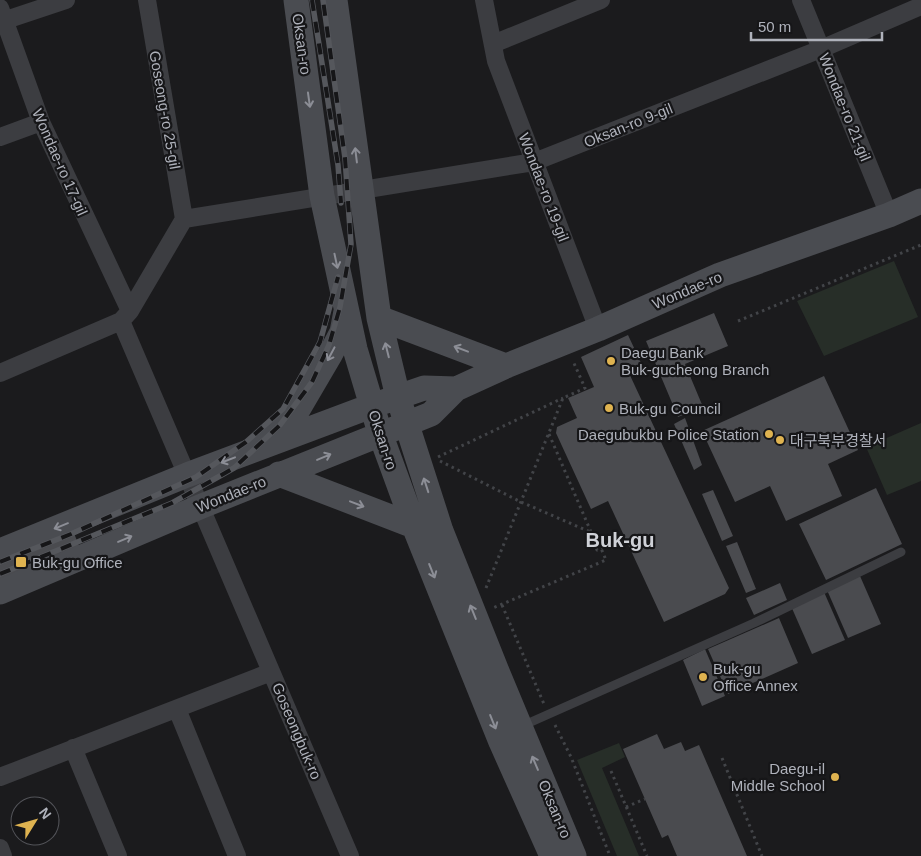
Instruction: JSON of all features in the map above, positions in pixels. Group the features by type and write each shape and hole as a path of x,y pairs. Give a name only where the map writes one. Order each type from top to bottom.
{"main road":[{"name":"Oksan-ro","path":"296,0 322,196 355,350 380,434 414,526 501,742 552,856"},
{"name":"Oksan-ro","path":"335,0 379,318 398,397 441,531 574,856"},
{"name":"Wondae-ro","path":"0,592 279,474 431,414 456,389 720,275 889,215 921,201"},
{"path":"261,447 296,413 342,332 346,308"},
{"path":"379,318 506,366"},
{"name":"Wondae-ro","path":"0,551 187,475 372,406 424,388 456,389"},
{"path":"279,474 414,526"}],"street":[{"path":"1,17 66,0"},
{"name":"Goseong-ro 25-gil","path":"147,0 184,220"},
{"name":"Wondae-ro 19-gil","path":"484,0 496,61 598,328"},
{"path":"493,44 601,0"},
{"name":"Wondae-ro 21-gil","path":"801,0 889,215"},
{"name":"Oksan-ro 9-gil","path":"322,196 534,162 821,48 921,6"},
{"name":"Wondae-ro 17-gil","path":"1,17 41,122 125,316"},
{"path":"0,137 41,122"},
{"path":"0,373 125,316 184,220 322,196"},
{"path":"125,316 187,475 202,506 271,672"},
{"name":"Goseongbuk-ro","path":"0,777 271,672 350,856"},
{"path":"177,708 237,856"},
{"path":"73,748 118,856"},
{"path":"0,848 3,856"}],"lane":[{"path":"520,727 754,623 901,552"}],"path":[{"path":"738,321 921,246"},
{"path":"435,458 585,388 564,342"},
{"path":"485,590 563,398"},
{"path":"548,433 591,532"},
{"path":"435,458 438,467"},
{"path":"435,458 521,502 596,534 606,560 494,609 491,603"},
{"path":"601,548 620,540"},
{"path":"482,581 488,596"},
{"path":"502,605 549,714 571,758 610,856"},
{"path":"722,758 762,856"},
{"path":"611,772 647,856"},
{"path":"626,807 645,799"}],"shaded area":[{"path":"894,261 918,317 824,356 797,301"},
{"path":"921,423 921,481 887,495 866,447"},
{"path":"619,743 625,757 602,768 639,856 617,856 577,760"}],"building":[{"path":"714,313 728,346 685,364 703,407 678,417 646,341"},
{"path":"628,335 642,365 628,371 729,588 725,594 664,622 608,501 591,509 556,433 557,427 577,418 568,398 594,387 581,357"},
{"name":"대구북부경찰서","path":"824,376 858,450 828,464 842,496 786,521 770,486 735,502 702,431"},
{"path":"685,418 702,465 694,470 674,424"},
{"path":"876,488 902,544 826,580 799,524"},
{"path":"713,490 733,536 722,541 702,494"},
{"path":"70,523 81,551 0,585 0,552"},
{"path":"737,542 756,589 746,593 726,546"},
{"path":"860,576 881,624 848,638 827,590"},
{"path":"780,583 787,600 754,615 746,598"},
{"path":"824,592 845,640 812,654 791,606"},
{"path":"779,618 798,663 728,694 708,649"},
{"name":"Buk-gu Office Annex","path":"705,649 725,696 702,706 683,660"},
{"path":"657,734 664,749 681,742 685,751 699,745 747,856 677,856 668,835 662,838 623,749"}],"railway":[{"path":"312,0 338,165 341,203"},
{"path":"0,574 172,503 234,468 280,425 312,382 329,345 340,307 351,244 345,158 323,0"},
{"path":"0,562 71,534 196,477 246,442 283,409 320,342 338,277"}],"place":[{"name":"Daegu Bank Buk-gucheong Branch","path":"611,361"},
{"name":"Buk-gu Council","path":"609,408"},
{"name":"Daegubukbu Police Station","path":"769,434"},
{"name":"대구북부경찰서","path":"780,440"},
{"name":"Buk-gu Office","path":"21,562"},
{"name":"Buk-gu Office Annex","path":"703,677"},
{"name":"Daegu-il Middle School","path":"835,777"}],"district":[{"name":"Buk-gu","path":"620,540"}]}
